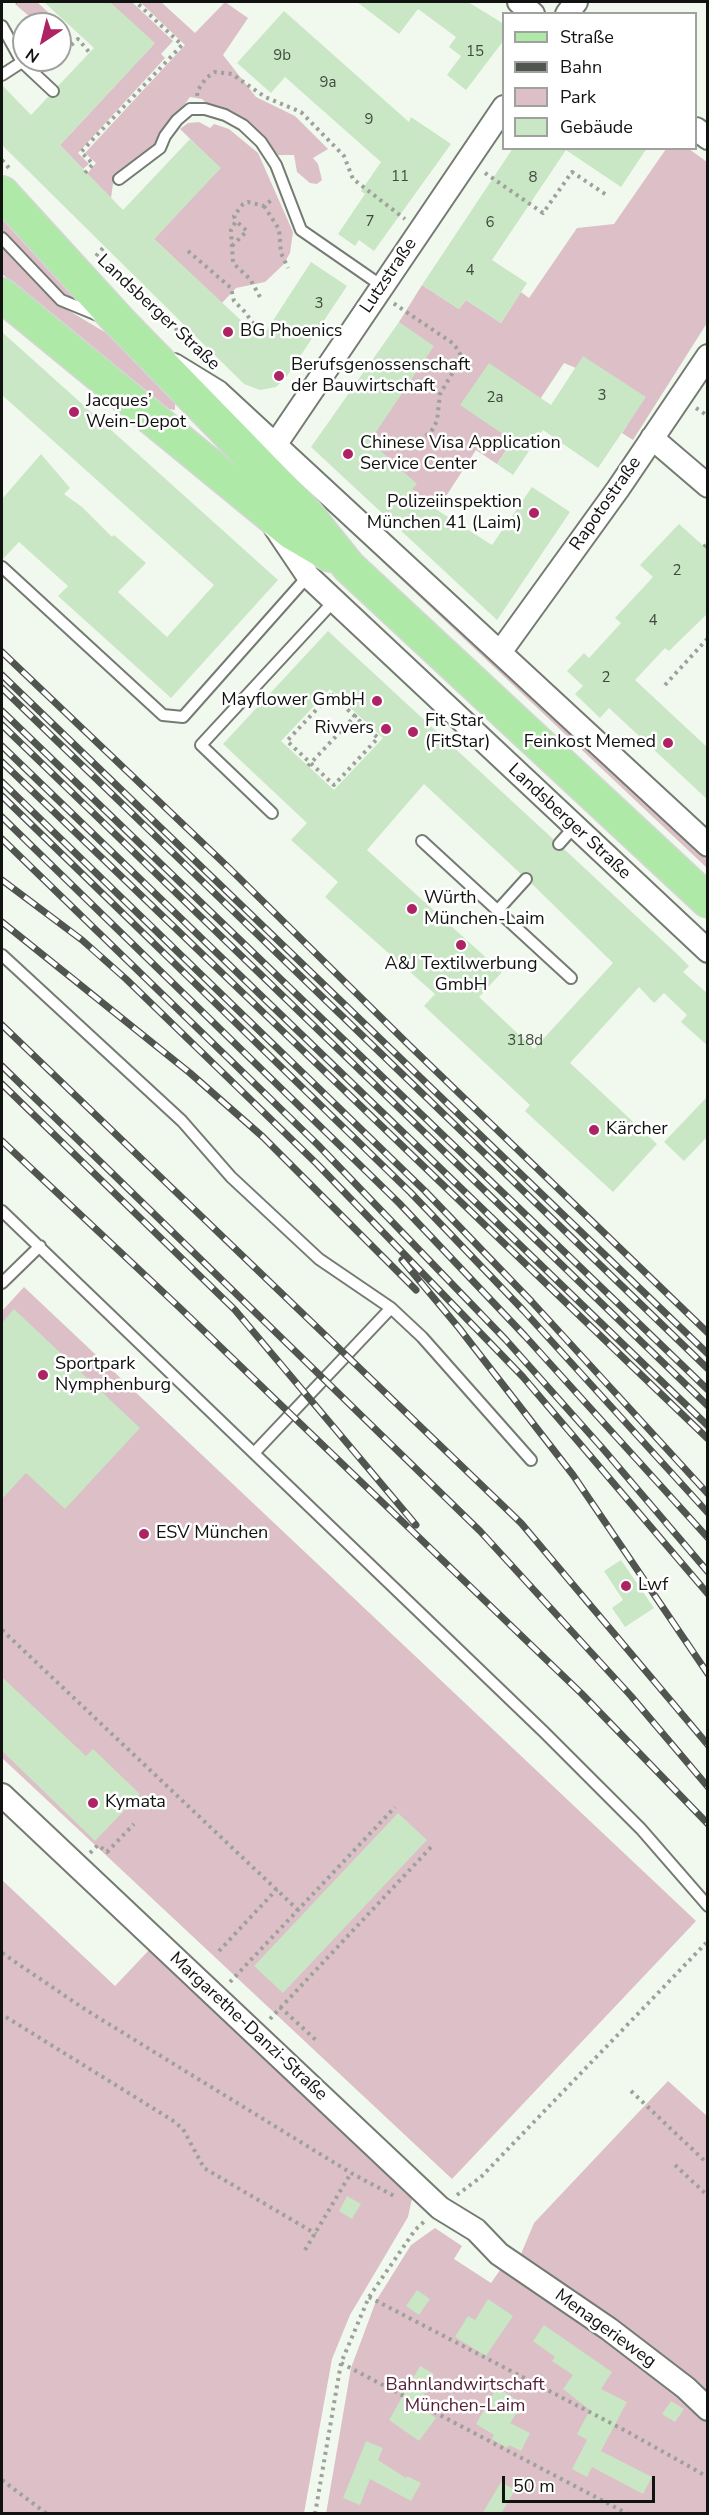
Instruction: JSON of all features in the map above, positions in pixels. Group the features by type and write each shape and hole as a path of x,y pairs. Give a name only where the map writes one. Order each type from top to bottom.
{"main road":[{"name":"Landsberger Straße","path":"7,182 118,320 142,345 194,428 262,508 291,532 349,567"},
{"name":"Landsberger Straße","path":"4,301 194,428 305,512 349,567 708,901"}],"street":[{"path":"519,2 531,12"},
{"name":"Lutzstraße","path":"274,445 502,110"},
{"name":"Landsberger Straße","path":"142,345 218,392 501,651 708,845"},
{"name":"Rapotostraße","path":"501,651 708,356"},
{"path":"652,438 708,486"},
{"name":"Landsberger Straße","path":"262,508 308,576 708,951"},
{"name":"Margarethe-Danzi-Straße","path":"2,1795 440,2208 476,2230 499,2254"},
{"name":"Menagerieweg","path":"499,2254 609,2329 686,2388 708,2409"}],"lane":[{"path":"2,27 12,45"},
{"path":"32,72 53,91"},
{"path":"119,179 160,148 165,136 177,120 190,110 205,109 225,115 243,125 261,142 276,165 301,230 380,290"},
{"path":"2,238 60,300 94,315 118,320"},
{"path":"2,567 163,715 183,717 308,576"},
{"path":"272,813 201,746 334,601"},
{"path":"559,844 574,827"},
{"path":"422,841 571,978"},
{"path":"498,910 526,879"},
{"path":"2,955 182,1121 231,1177 319,1259 391,1308 422,1337 531,1460"},
{"path":"2,1211 560,1748 641,1829 708,1906"},
{"path":"2,1283 40,1246"},
{"path":"254,1453 391,1308"}],"path":[{"path":"86,172 93,164 81,152 182,45 136,2"},
{"path":"72,44 78,39 89,52"},
{"path":"196,109 198,90 206,78 215,72 232,74 266,98 301,112 344,156 353,179 420,230"},
{"path":"2,160 7,182"},
{"path":"479,170 543,213 572,172 608,196"},
{"path":"264,206 285,189"},
{"path":"232,247 247,231 234,216 243,204 248,202 264,206 279,229 281,253 288,268"},
{"path":"236,221 231,230 233,263 250,279 260,297"},
{"name":"Landsberger Straße","path":"88,247 104,264"},
{"path":"96,256 103,248"},
{"path":"188,250 231,288 234,301 260,333"},
{"name":"Landsberger Straße","path":"112,272 152,311 196,344 217,367"},
{"path":"380,290 454,344 460,354 440,394 437,421 432,432 420,440 382,440"},
{"path":"704,547 708,542"},
{"path":"665,686 708,638"},
{"path":"331,694 378,738 334,785 309,765 287,741 331,694"},
{"path":"309,765 355,715"},
{"path":"2,1630 298,1910"},
{"path":"225,1987 396,1807"},
{"path":"98,1845 107,1852 134,1824"},
{"path":"265,2024 433,1845"},
{"path":"219,1951 277,1889"},
{"path":"316,2513 341,2363 369,2297 416,2230 440,2208 481,2177 706,1943"},
{"path":"2,1953 86,2010 351,2173 400,2200"},
{"path":"280,2007 317,2041"},
{"path":"6,2018 172,2120 183,2129 204,2168 316,2234"},
{"path":"631,2091 708,2164"},
{"path":"675,2165 708,2196"},
{"path":"305,2250 351,2173"},
{"path":"369,2297 626,2431 708,2477"},
{"path":"341,2363 628,2514"},
{"path":"2,2480 47,2514"}],"green space":[{"path":"17,2 37,2 48,12 24,12 15,4"},
{"path":"109,2 132,2 173,41 161,54 165,58 78,153 89,164 83,169 60,145 154,44"},
{"path":"140,2 161,2 195,33 225,2 248,18 223,55 256,97 295,116 328,149 313,158 318,164 322,180 317,184 310,183 297,172 294,155 277,155 242,120 210,107 202,99 190,97 148,154 114,177 111,198 87,174 96,163 85,153 185,45"},
{"path":"199,122 210,128 214,124 229,129 258,153 293,232 290,253 283,265 265,282 236,288 222,303 154,239 220,168 180,129 188,123"},
{"path":"665,150 690,150 707,162 707,323 633,440 622,433 645,397 564,363 497,464 476,450 437,510 412,489 374,445 372,437 399,322 422,285 459,309 466,300 501,323 521,292 529,298 577,228 614,224"},
{"path":"2,219 81,304 62,294 2,230"},
{"path":"2,247 56,303 108,334 175,403 175,410 169,409 2,274"},
{"path":"247,426 707,860 707,868 301,485"},
{"name":"ESV München","path":"24,1287 696,1921 452,2179 2,1758 2,1311"},
{"path":"2,1880 115,1986 151,1948 413,2194 408,2217 350,2315 332,2359 304,2513 2,2513"},
{"path":"668,2081 707,2116 707,2393 637,2337 521,2254 534,2223"},
{"name":"Bahnlandwirtschaft München-Laim","path":"435,2228 462,2246 454,2259 491,2283 500,2270 670,2384 707,2421 707,2513 326,2514 351,2368 376,2301 411,2245"}],"building":[{"path":"44,2 110,2 155,43 60,145 123,210 190,139 221,168 154,239 261,339 311,262 347,286 287,376 276,387 260,390 244,384 2,145 2,85 31,115 48,97 58,96 60,92 58,86 94,48 72,28 72,12 55,12"},
{"path":"357,2 468,2 502,23 502,43 466,90 447,75 461,56 449,47 456,37 418,9 399,34"},
{"path":"284,11 409,122 411,117 451,144 374,251 359,240 355,246 338,234 365,194 361,191 381,162 285,77 271,93 237,63"},
{"path":"512,150 566,150 492,260 527,283 501,323 466,300 459,309 422,285"},
{"path":"566,150 646,150 621,187"},
{"path":"399,322 434,346 370,441 417,484 412,489 437,510 492,545 532,487 570,512 497,620 311,447"},
{"path":"2,332 278,580 171,698 58,596 68,586 19,542 2,560 2,499 41,454 70,488 64,494 82,507 112,537 114,535 146,563 118,592 167,637 214,585 2,395"},
{"path":"583,356 646,397 598,468 543,430 513,475 497,464 513,441 460,405 489,363 551,405"},
{"path":"679,524 708,550 708,613 669,651 665,648 635,680 708,748 708,800 609,708 600,718 575,694 583,686 567,671 584,653 589,658 621,623 615,618 653,577 640,565"},
{"path":"328,631 553,839 554,849 558,851 564,849 689,966 683,972 708,994 708,1046 681,1022 687,1015 664,993 654,1003 639,987 570,1063 657,1144 613,1192 525,1111 530,1105 424,1006 435,994 325,897 338,882 291,840 307,823 223,744","holes":["330,689 383,738 334,790 281,741","424,784 521,874 527,872 531,874 532,884 613,963 534,1049 479,997 502,972 367,850"]},
{"path":"708,1096 708,1136 684,1161 664,1142"},
{"name":"Sportpark Nymphenburg","path":"14,1309 140,1428 65,1509 26,1473 2,1499 2,1323"},
{"name":"Lwf","path":"621,1560 654,1608 625,1627 612,1608 623,1600 604,1571"},
{"path":"2,1677 86,1756 93,1749 140,1794 95,1841 2,1751"},
{"path":"398,1813 427,1840 283,1993 254,1966"},
{"path":"347,2196 361,2204 352,2219 339,2211"},
{"path":"417,2290 430,2299 419,2315 406,2306"},
{"path":"488,2299 513,2316 486,2356 455,2337 468,2316 475,2320"},
{"path":"544,2325 612,2372 601,2389 627,2402 601,2451 652,2477 643,2494 592,2467 587,2477 572,2469 587,2440 577,2434 590,2410 563,2389 573,2375 552,2361 555,2357 533,2341"},
{"path":"420,2366 434,2374 418,2406 436,2418 419,2441 389,2420"},
{"path":"497,2387 523,2404 510,2423 530,2433 521,2451 509,2445 507,2448 492,2439 494,2435 476,2424"},
{"path":"671,2401 684,2409 675,2422 662,2414"},
{"path":"366,2441 383,2448 378,2460 406,2478 407,2476 421,2483 411,2501 370,2479 360,2505 343,2498"},
{"path":"501,2482 515,2490 501,2514 482,2514"}],"railway":[{"path":"2,652 230,869 708,1333"},
{"path":"2,675 708,1354"},
{"path":"2,688 708,1369"},
{"path":"2,711 708,1390"},
{"path":"2,725 708,1406"},
{"path":"2,746 708,1426"},
{"path":"2,762 708,1439"},
{"path":"2,782 425,1191 532,1302 708,1494"},
{"path":"2,796 410,1192 524,1311 708,1513"},
{"path":"2,817 399,1203 525,1336 708,1538"},
{"path":"2,839 318,1145 506,1340 708,1572"},
{"path":"2,880 82,940 126,979 317,1164 523,1377 708,1594"},
{"path":"2,922 190,1073 263,1137 416,1290"},
{"path":"2,1025 521,1523 708,1745"},
{"path":"2,1066 480,1531 631,1696 708,1787"},
{"path":"2,1084 235,1310 416,1525"},
{"path":"2,1141 180,1308 582,1694 708,1824"},
{"path":"402,1260 459,1328 573,1475 708,1674"}],"place":[{"name":"BG Phoenics","path":"228,332"},
{"name":"Berufsgenossenschaft der Bauwirtschaft","path":"279,376"},
{"name":"Jacques’ Wein-Depot","path":"74,412"},
{"name":"Chinese Visa Application Service Center","path":"348,454"},
{"name":"Polizeiinspektion München 41 (Laim)","path":"534,513"},
{"name":"Mayflower GmbH","path":"377,701"},
{"name":"Rivvers","path":"386,729"},
{"name":"Fit Star (FitStar)","path":"413,732"},
{"name":"Feinkost Memed","path":"668,743"},
{"name":"Würth München-Laim","path":"412,909"},
{"name":"A&J Textilwerbung GmbH","path":"461,945"},
{"name":"Kärcher","path":"594,1130"},
{"name":"Sportpark Nymphenburg","path":"43,1375"},
{"name":"ESV München","path":"144,1534"},
{"name":"Lwf","path":"626,1586"},
{"name":"Kymata","path":"93,1803"}]}
